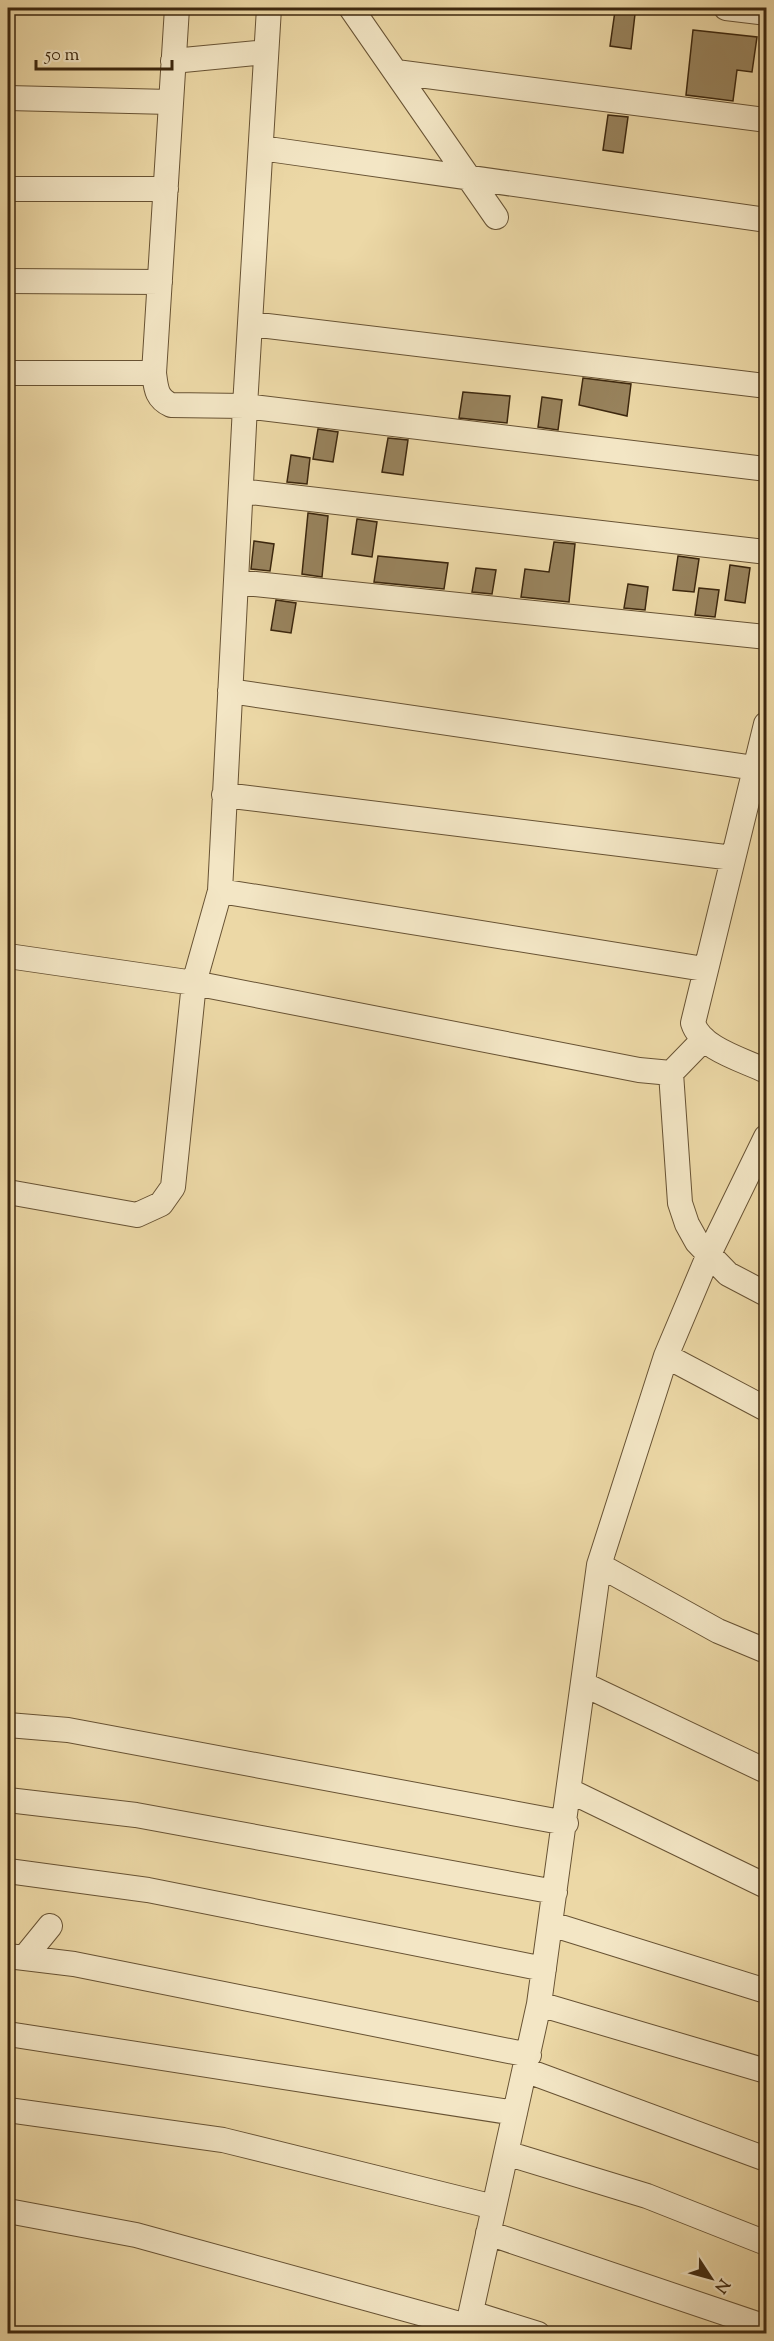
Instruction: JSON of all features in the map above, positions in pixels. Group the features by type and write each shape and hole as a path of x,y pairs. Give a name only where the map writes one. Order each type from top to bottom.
{"street":[{"path":"177,8 154,373 161,400 171,405 245,406 766,469"},
{"path":"8,1192 136,1215 161,1204 173,1187 194,983 220,891 245,406 269,8"},
{"path":"351,8 496,217"},
{"path":"726,8 766,13"},
{"path":"173,61 267,52"},
{"path":"396,72 766,120"},
{"path":"8,98 170,102"},
{"path":"261,148 766,220"},
{"path":"8,189 166,189"},
{"path":"8,281 160,282"},
{"path":"251,324 766,386"},
{"path":"8,373 154,373"},
{"path":"242,491 766,552"},
{"path":"236,582 766,637"},
{"path":"230,691 755,768"},
{"path":"766,724 704,969 693,1023 695,1030 704,1039 766,1071"},
{"path":"224,795 733,858"},
{"path":"220,891 704,969"},
{"path":"8,956 194,983 639,1070 671,1073"},
{"path":"704,1039 671,1073 680,1203 697,1242 728,1274 766,1294"},
{"path":"468,2324 539,2004 585,1684 599,1565 666,1356 709,1254 766,1137"},
{"path":"666,1356 766,1409"},
{"path":"599,1565 718,1631 766,1652"},
{"path":"585,1684 766,1771"},
{"path":"8,1725 68,1730 566,1823"},
{"path":"570,1791 766,1886"},
{"path":"8,1800 136,1815 555,1892"},
{"path":"8,1871 148,1890 544,1969"},
{"path":"551,1924 766,1991"},
{"path":"16,1957 50,1926"},
{"path":"16,1957 74,1964 527,2062 766,2159"},
{"path":"539,2004 766,2071"},
{"path":"8,2034 515,2113"},
{"path":"8,2109 223,2140 494,2207"},
{"path":"507,2152 647,2196 766,2243"},
{"path":"8,2211 136,2235 468,2324 538,2334"},
{"path":"488,2233 733,2325 766,2327"}],"building":[{"path":"615,11 635,14 631,49 610,46"},
{"path":"693,30 757,37 752,72 737,70 733,101 686,95"},
{"path":"608,115 628,117 623,153 603,150"},
{"path":"583,378 631,384 627,416 579,405"},
{"path":"463,392 510,396 507,423 459,418"},
{"path":"542,397 562,400 558,430 538,427"},
{"path":"318,429 338,432 333,462 313,459"},
{"path":"388,438 408,440 403,475 382,472"},
{"path":"291,455 310,458 307,484 287,482"},
{"path":"308,513 328,516 322,577 302,574"},
{"path":"357,519 377,522 372,557 352,554"},
{"path":"254,541 274,544 270,571 251,569"},
{"path":"554,542 575,544 569,602 521,597 525,569 549,572"},
{"path":"378,556 448,563 444,589 374,582"},
{"path":"678,556 699,559 694,592 673,590"},
{"path":"730,565 750,568 745,603 725,600"},
{"path":"476,568 496,570 492,594 472,592"},
{"path":"628,584 648,587 645,610 624,608"},
{"path":"699,588 719,590 715,617 695,615"},
{"path":"276,600 296,603 291,633 271,630"}]}
